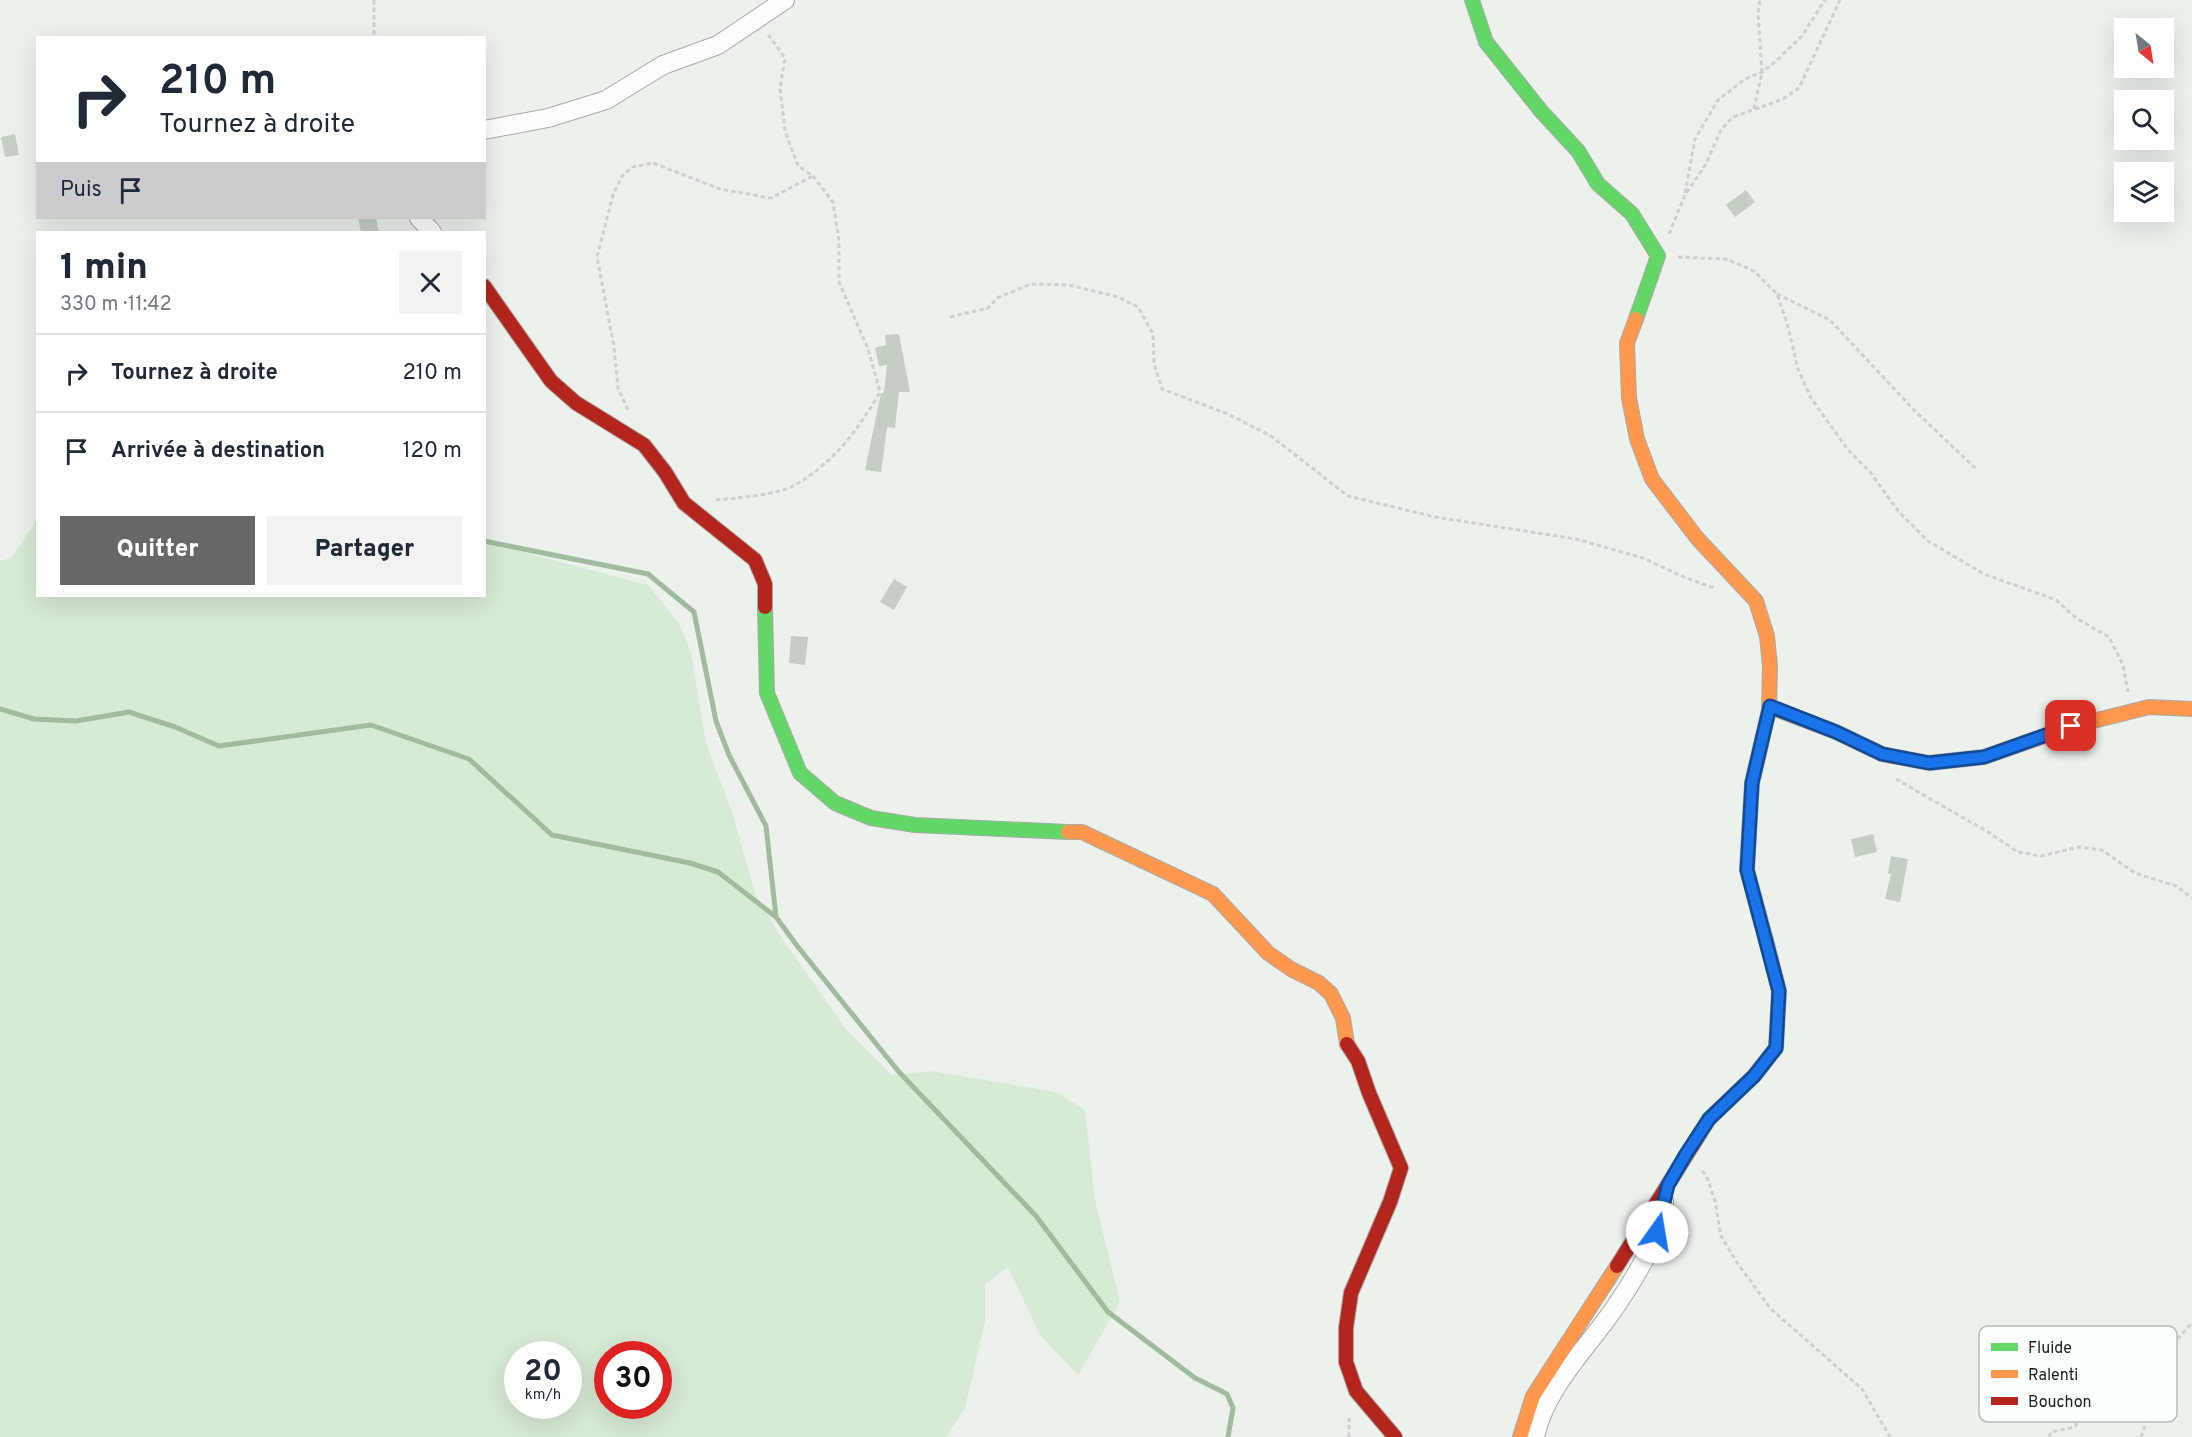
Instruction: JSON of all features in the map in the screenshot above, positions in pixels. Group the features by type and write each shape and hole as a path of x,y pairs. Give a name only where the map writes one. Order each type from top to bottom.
{"street":[{"path":"486,130 548,118 606,100 663,66 718,45 785,0"},
{"path":"1472,0 1486,42 1541,111 1578,151 1598,184 1632,214 1658,256 1627,343 1629,398 1637,439 1652,479 1697,538 1756,602 1767,636 1770,666 1770,706 1752,783 1747,870 1779,991 1776,1048 1754,1076 1709,1119 1533,1396 1520,1437"},
{"path":"419,219 431,231"},
{"path":"486,289 551,381 576,403 644,445 665,472 684,503 755,561 765,584 768,693 800,773 835,803 871,818 915,825 1082,832 1213,894 1268,953 1291,969 1319,983 1331,994 1343,1018 1347,1043 1358,1061 1401,1168 1390,1202 1351,1293 1346,1328 1346,1362 1356,1391 1395,1437"},
{"path":"1770,706 1836,732 1882,754 1929,763 1984,757 2071,726 2149,707 2192,709"},
{"path":"1535,1437 1537,1425 1564,1373 1608,1318 1640,1266 1657,1232 1668,1185"}],"path":[{"path":"374,0 374,36"},
{"path":"1754,109 1762,72 1758,13 1760,0"},
{"path":"1825,0 1802,36 1762,72 1744,79 1718,100 1695,139 1684,195 1658,256 1726,259 1754,271 1777,294 1830,320 1912,408 1975,468"},
{"path":"1684,195 1706,164 1721,130 1733,117 1783,99 1799,88 1840,0"},
{"path":"714,500 792,487 834,456 862,424 880,392 868,349 839,282 839,241 833,202 813,176 798,166 785,131 780,88 784,58 758,18"},
{"path":"631,417 618,388 614,347 597,257 613,195 622,176 632,167 653,163 720,189 771,198 813,176"},
{"path":"950,317 988,308 997,298 1031,284 1070,285 1118,297 1138,307 1153,334 1154,363 1162,389 1228,414 1271,436 1348,496 1435,517 1576,539 1643,558 1686,578 1716,588"},
{"path":"1777,294 1787,323 1798,369 1811,398 1848,450 1870,472 1899,512 1928,541 1984,574 2056,600 2076,618 2109,637 2123,665 2132,711"},
{"path":"1893,778 1988,832 2018,852 2041,856 2079,847 2102,850 2135,873 2176,886 2192,898"},
{"path":"1686,1154 1706,1175 1721,1236 1738,1264 1771,1309 1862,1389 1890,1437"},
{"path":"2177,1340 2192,1323"},
{"path":"2049,1437 2051,1432 2075,1427 2078,1422"},
{"path":"2141,1437 2146,1422"}],"green space":[{"path":"36,521 36,597 486,597 486,542 648,585 679,623 691,652 706,743 732,812 755,893 781,937 846,1029 892,1075 931,1071 1056,1092 1085,1110 1095,1200 1120,1302 1078,1375 1040,1335 1008,1267 985,1284 985,1322 965,1408 946,1437 0,1437 0,561 11,558"}],"building":[{"path":"15,134 19,155 5,157 1,137"},
{"path":"1746,190 1755,202 1735,217 1726,205"},
{"path":"358,219 376,219 379,231 361,231"},
{"path":"899,334 910,392 899,392 895,428 887,427 881,472 865,470 881,393 884,393 887,365 879,366 875,348 886,345 885,335"},
{"path":"894,579 907,587 894,610 880,602"},
{"path":"791,636 808,637 805,665 789,663"},
{"path":"1873,834 1877,852 1855,857 1851,839"},
{"path":"1891,856 1908,859 1900,902 1885,899 1891,874 1888,874"}],"waterway":[{"path":"486,541 648,574 694,612 716,721 729,755 766,826 776,917 899,1072 1036,1216 1108,1312 1195,1378 1227,1394 1233,1408 1228,1437"},
{"path":"0,709 34,719 76,721 129,712 175,727 219,746 371,725 469,759 552,835 690,863 718,872 776,917"}],"traffic: fast":[{"path":"1472,0 1486,42 1541,111 1578,151 1598,184 1632,214 1658,256 1636,319"},
{"path":"765,607 767,693 800,773 835,803 871,818 915,825 1068,832"},
{"path":"1766,940 1747,870 1752,783 1769,710"}],"traffic: slow":[{"path":"1636,319 1627,343 1629,398 1637,439 1652,479 1697,538 1756,601 1767,636 1770,666 1769,710"},
{"path":"2073,726 2149,707 2192,709"},
{"path":"1068,832 1082,832 1213,894 1268,953 1291,969 1319,983 1331,994 1343,1018 1347,1044"},
{"path":"1520,1437 1533,1396 1617,1266"}],"traffic: jam":[{"path":"486,289 551,381 576,403 644,445 665,472 684,503 755,560 765,584 765,607"},
{"path":"1770,707 1836,732 1882,754 1929,763 1984,757 2073,726"},
{"path":"1617,1266 1709,1119 1754,1076 1776,1048 1779,991 1766,940"},
{"path":"1347,1044 1358,1061 1401,1168 1390,1202 1351,1293 1346,1328 1346,1362 1356,1391 1395,1437"}],"route":[{"path":"1657,1232 1668,1185 1686,1154 1709,1119 1754,1076 1776,1048 1779,991 1761,930 1747,870 1752,783 1770,706 1836,732 1882,754 1929,763 1984,757 2071,726"}]}
